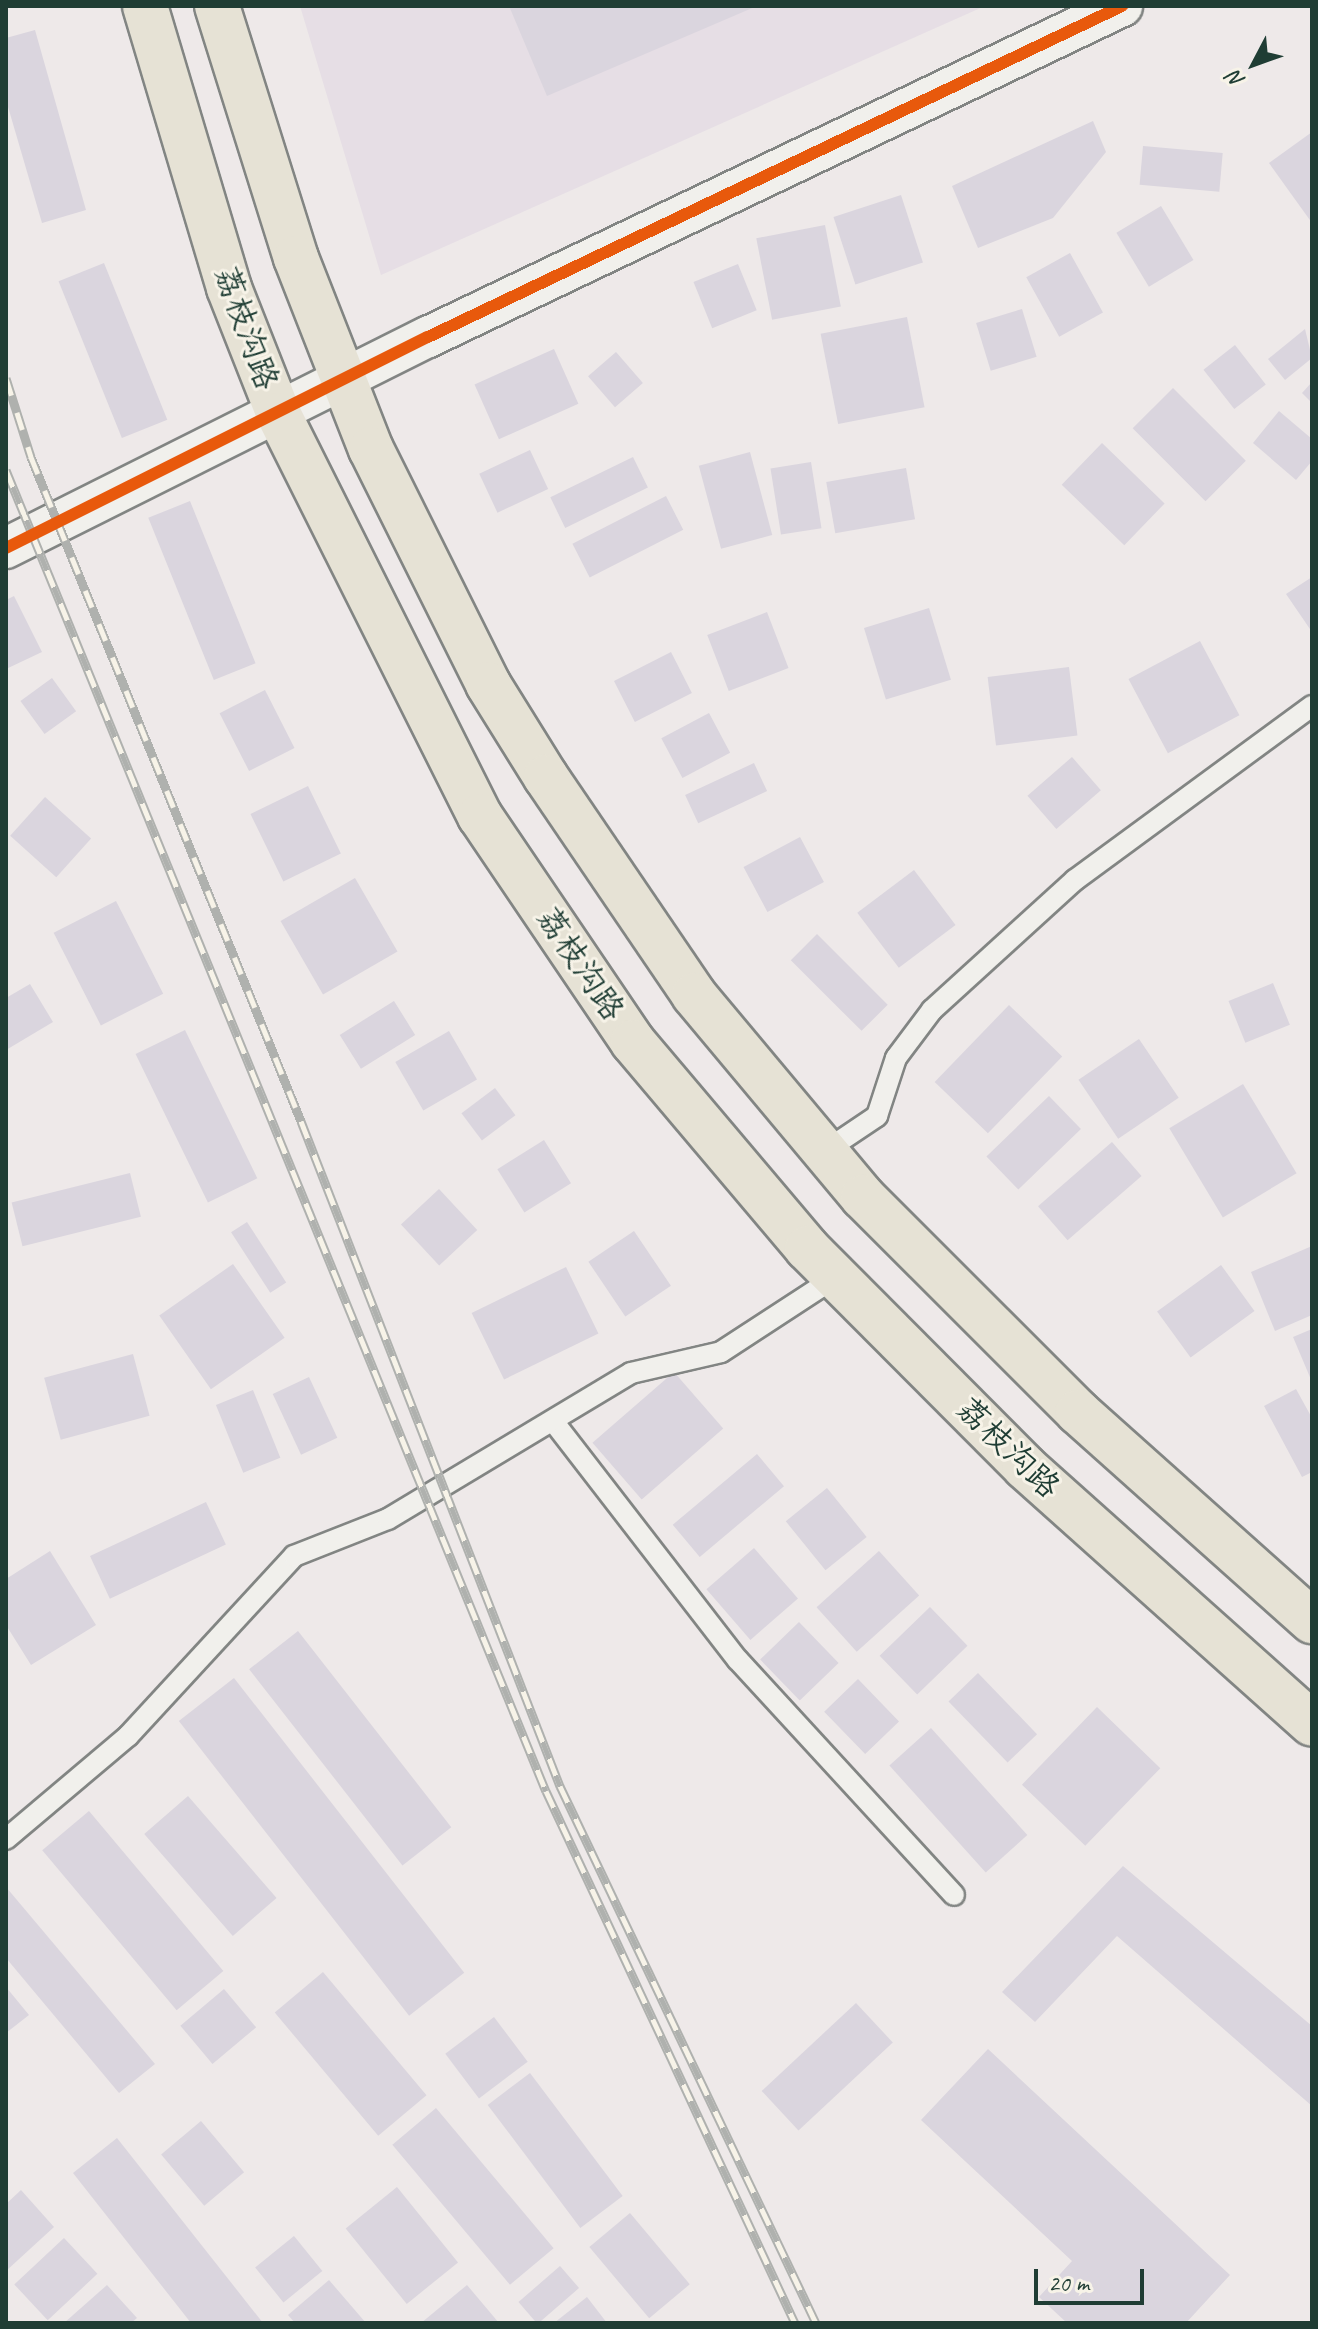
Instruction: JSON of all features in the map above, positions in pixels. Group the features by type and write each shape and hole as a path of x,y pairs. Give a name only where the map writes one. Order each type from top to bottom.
{"main road":[{"name":"荔枝沟路","path":"145,6 229,288 279,415 480,816 633,1042 836,1277 1025,1467 1312,1724"},
{"path":"217,6 342,380 488,684 546,777 694,995 825,1151 1078,1412 1312,1621"}],"street":[{"path":"6,548 279,415 342,380 1122,6"}],"lane":[{"path":"825,1151 877,1116 896,1058 932,1010 1075,880 1312,706"},
{"path":"6,1839 128,1736 294,1556 388,1519 631,1373 721,1352 836,1277"},
{"path":"553,1421 738,1660 954,1895"}],"shaded area":[{"path":"300,6 985,6 381,275"}],"building":[{"path":"509,6 757,6 547,96"},
{"path":"35,30 86,210 42,223 6,100 6,38"},
{"path":"1093,121 1106,152 1053,218 978,248 952,186"},
{"path":"1312,132 1312,223 1269,163"},
{"path":"1143,146 1223,153 1219,192 1140,185"},
{"path":"901,195 923,263 855,284 833,217"},
{"path":"1161,206 1193,260 1149,287 1116,233"},
{"path":"825,225 841,306 772,320 756,238"},
{"path":"1070,253 1103,312 1059,337 1026,277"},
{"path":"104,263 167,420 122,438 59,281"},
{"path":"738,264 757,310 712,328 693,282"},
{"path":"1022,309 1037,357 991,371 976,323"},
{"path":"907,317 925,407 838,424 821,334"},
{"path":"1305,329 1312,358 1285,380 1268,359"},
{"path":"1235,345 1266,384 1234,409 1203,370"},
{"path":"554,349 578,404 499,439 475,384"},
{"path":"616,352 643,383 615,407 588,376"},
{"path":"1312,382 1312,403 1302,393"},
{"path":"1173,388 1246,461 1206,501 1133,428"},
{"path":"1279,411 1312,439 1312,461 1296,480 1253,443"},
{"path":"1102,443 1165,503 1124,545 1062,485"},
{"path":"530,450 548,489 497,513 479,474"},
{"path":"750,452 772,535 721,549 699,466"},
{"path":"633,457 648,488 565,528 550,497"},
{"path":"811,462 821,528 781,535 771,468"},
{"path":"906,468 915,519 835,533 826,482"},
{"path":"666,496 683,530 590,578 572,544"},
{"path":"190,501 256,663 214,680 148,518"},
{"path":"1312,577 1312,632 1286,594"},
{"path":"14,596 42,652 6,669 6,600"},
{"path":"929,608 951,680 886,700 864,628"},
{"path":"767,612 789,668 729,691 707,635"},
{"path":"1200,641 1239,715 1168,753 1128,679"},
{"path":"671,652 692,693 635,722 614,681"},
{"path":"1069,667 1077,735 996,745 988,677"},
{"path":"52,678 76,711 45,734 20,701"},
{"path":"265,690 295,748 249,771 220,713"},
{"path":"709,713 730,753 682,778 661,738"},
{"path":"1072,757 1101,790 1056,829 1027,796"},
{"path":"754,763 767,791 698,823 685,795"},
{"path":"308,786 341,853 283,881 250,814"},
{"path":"45,797 91,838 56,877 10,836"},
{"path":"800,837 824,882 767,912 743,867"},
{"path":"914,870 956,925 899,968 857,913"},
{"path":"355,878 398,952 323,995 281,921"},
{"path":"116,901 163,994 101,1025 54,933"},
{"path":"817,934 888,1005 862,1031 791,960"},
{"path":"1273,983 1290,1025 1245,1043 1228,1001"},
{"path":"30,984 53,1022 6,1050 6,998"},
{"path":"394,1001 415,1035 361,1069 340,1035"},
{"path":"1009,1005 1062,1056 988,1133 935,1082"},
{"path":"185,1030 257,1178 208,1202 136,1054"},
{"path":"449,1031 477,1079 423,1110 395,1062"},
{"path":"1139,1039 1179,1098 1118,1139 1078,1080"},
{"path":"1243,1084 1297,1173 1223,1217 1169,1128"},
{"path":"495,1088 515,1115 482,1140 461,1113"},
{"path":"1049,1096 1081,1129 1018,1190 986,1156"},
{"path":"544,1140 571,1183 524,1212 497,1169"},
{"path":"1112,1142 1142,1176 1068,1240 1038,1206"},
{"path":"130,1173 141,1217 23,1246 12,1203"},
{"path":"439,1189 477,1230 439,1265 401,1224"},
{"path":"247,1222 286,1282 270,1293 231,1232"},
{"path":"634,1231 671,1286 625,1316 588,1262"},
{"path":"1312,1246 1312,1315 1275,1331 1251,1272"},
{"path":"233,1264 285,1338 211,1389 159,1316"},
{"path":"1221,1265 1255,1311 1191,1358 1157,1311"},
{"path":"566,1267 598,1334 504,1380 472,1313"},
{"path":"1312,1329 1312,1382 1293,1337"},
{"path":"133,1354 150,1416 61,1440 44,1378"},
{"path":"674,1372 723,1429 642,1499 592,1443"},
{"path":"309,1377 337,1438 301,1455 273,1394"},
{"path":"1296,1389 1312,1418 1312,1472 1302,1477 1264,1406"},
{"path":"253,1390 280,1458 243,1473 216,1405"},
{"path":"757,1454 784,1486 700,1557 673,1525"},
{"path":"827,1488 867,1537 825,1570 786,1521"},
{"path":"206,1502 226,1545 110,1599 90,1556"},
{"path":"754,1548 798,1599 750,1640 706,1589"},
{"path":"50,1551 96,1625 31,1665 6,1625 6,1579"},
{"path":"879,1551 919,1596 857,1652 817,1607"},
{"path":"930,1607 968,1646 917,1694 880,1656"},
{"path":"799,1622 839,1663 800,1701 760,1660"},
{"path":"298,1631 451,1827 402,1865 249,1669"},
{"path":"978,1673 1037,1734 1008,1763 949,1701"},
{"path":"234,1678 464,1973 409,2016 179,1721"},
{"path":"858,1679 899,1721 865,1754 824,1712"},
{"path":"1097,1707 1160,1768 1085,1846 1022,1785"},
{"path":"931,1728 1027,1835 986,1872 889,1765"},
{"path":"188,1796 277,1898 233,1936 144,1834"},
{"path":"89,1811 223,1971 177,2010 42,1850"},
{"path":"1123,1866 1312,2026 1312,2106 1117,1936 1035,2022 1002,1992"},
{"path":"6,1887 155,2064 119,2093 6,1958"},
{"path":"323,1972 426,2095 378,2136 275,2012"},
{"path":"6,1987 29,2015 6,2033"},
{"path":"224,1989 256,2027 212,2064 180,2026"},
{"path":"856,2003 893,2042 798,2130 762,2091"},
{"path":"494,2017 528,2062 479,2098 445,2054"},
{"path":"988,2049 1230,2275 1186,2323 1067,2323 1039,2297 1072,2261 921,2120"},
{"path":"530,2073 623,2196 580,2228 488,2105"},
{"path":"436,2108 554,2248 510,2285 392,2145"},
{"path":"201,2121 244,2172 204,2206 161,2154"},
{"path":"117,2138 263,2323 191,2323 73,2173"},
{"path":"397,2187 458,2262 407,2304 346,2229"},
{"path":"21,2190 54,2227 6,2271 6,2204"},
{"path":"630,2213 690,2284 649,2318 589,2247"},
{"path":"294,2236 322,2271 283,2302 255,2267"},
{"path":"64,2238 97,2274 48,2320 14,2284"},
{"path":"560,2266 579,2288 539,2323 518,2302"},
{"path":"329,2280 366,2323 295,2323 288,2315"},
{"path":"107,2285 137,2318 131,2323 64,2323"},
{"path":"467,2285 499,2323 421,2323"},
{"path":"587,2297 607,2323 554,2323"}],"railway":[{"path":"6,378 31,457 301,1121 560,1786 816,2323"},
{"path":"6,470 546,1791 795,2323"}],"cycle path":[{"path":"6,548 428,337 1122,6"}]}
